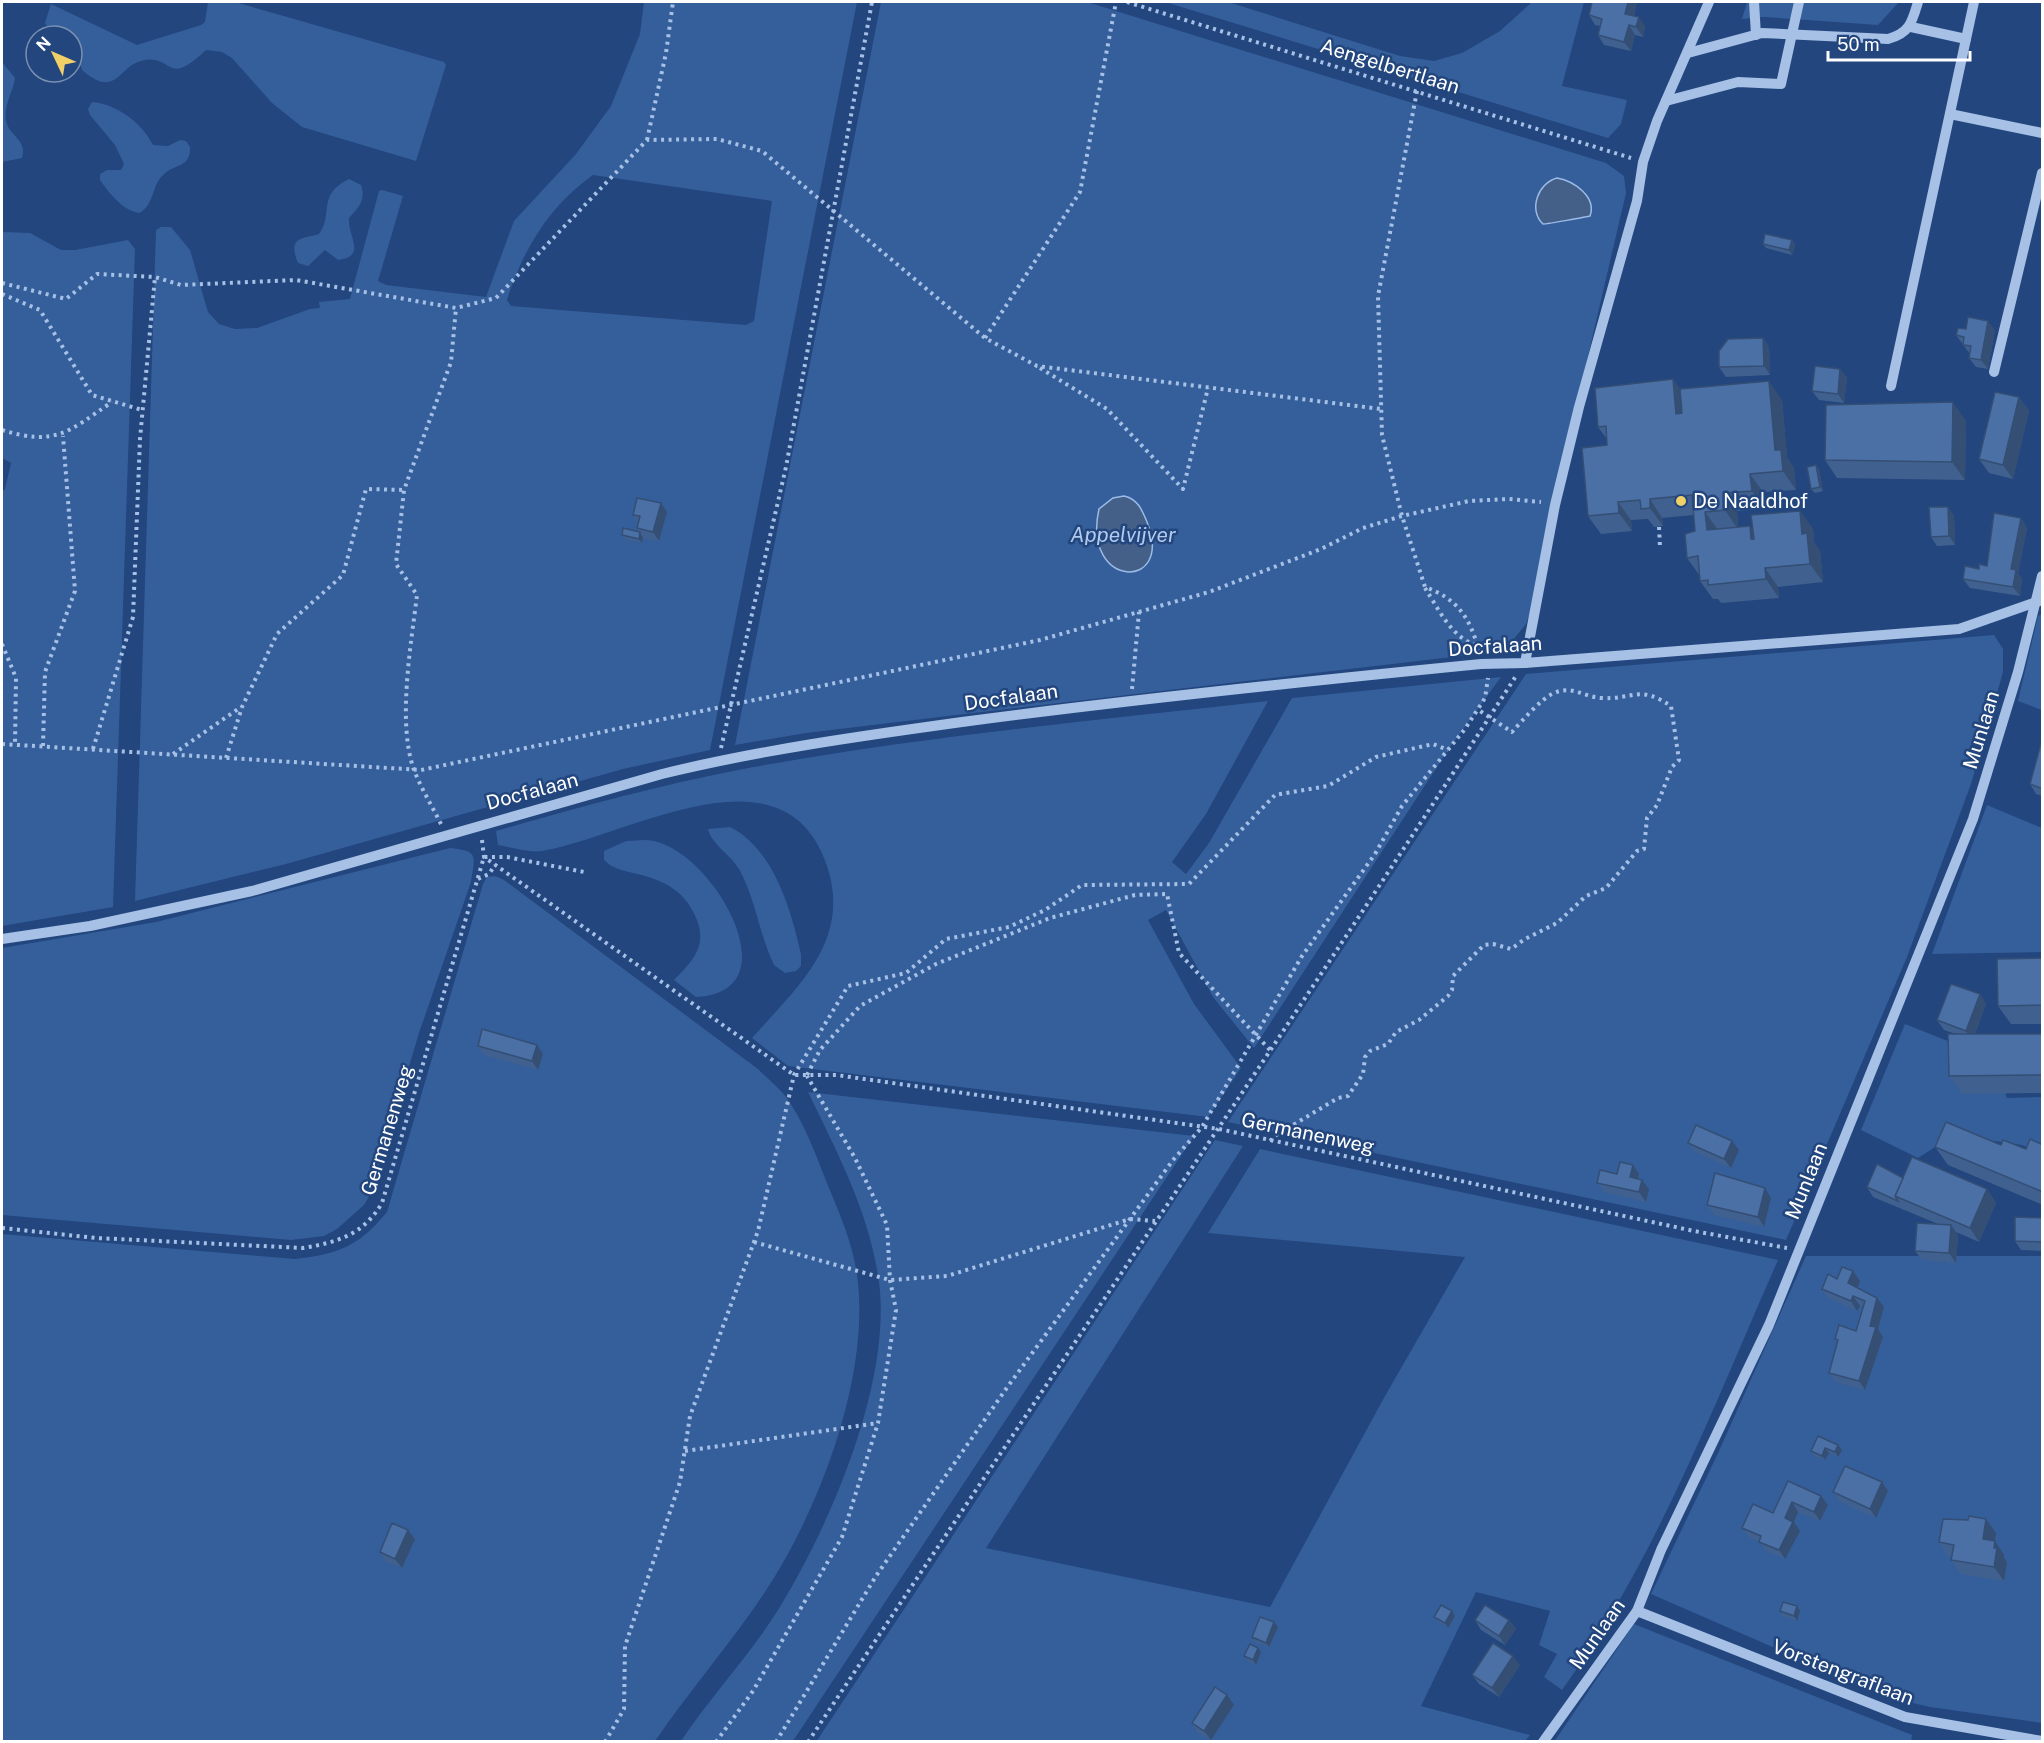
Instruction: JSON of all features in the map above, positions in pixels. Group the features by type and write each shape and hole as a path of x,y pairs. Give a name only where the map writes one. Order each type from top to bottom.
{"street":[{"path":"1525,663 1555,505 1579,407 1638,201 1643,162 1657,122 1709,2"},
{"path":"1754,2 1752,8 1756,35"},
{"path":"1666,101 1738,82 1781,84 1799,2"},
{"path":"1688,53 1756,35 1888,39 1902,35 1911,27 1918,2"},
{"path":"1891,386 1974,2"},
{"path":"1911,27 1966,39"},
{"path":"1950,114 2043,133"},
{"path":"1994,372 2043,173"},
{"name":"Munlaan","path":"1542,1742 1637,1611 1661,1550 1769,1325 1797,1250 1972,819 2039,602 2043,576"},
{"name":"Docfalaan","path":"2,939 90,926 252,891 480,824 719,760 843,739 1131,699 1484,664 1525,663 1959,629 2039,602"},
{"name":"Vorstengraflaan","path":"1637,1611 1905,1717 2043,1741"}],"path":[{"path":"2,283 66,299 97,274 155,277 182,285 296,280 456,308 496,298 647,140 666,53 673,2"},
{"path":"719,760 786,468 872,2"},
{"path":"986,338 1080,192 1116,2"},
{"name":"Aengelbertlaan","path":"1127,2 1417,90 1643,162"},
{"path":"1417,90 1378,296 1382,435 1402,516 1425,587 1445,621 1470,643 1478,645"},
{"path":"647,140 717,139 762,152 986,338 1107,409 1183,489 1208,388"},
{"path":"93,749 133,617 142,410 155,277"},
{"path":"2,294 40,310 92,395 142,410"},
{"path":"446,835 414,770 408,741 408,668 417,595 396,564 404,490 451,362 456,308"},
{"path":"1037,366 1381,408"},
{"path":"2,430 24,437 63,436 112,401"},
{"path":"43,746 45,672 75,591 63,436"},
{"path":"226,758 242,707 277,634 343,575 366,489 404,490"},
{"path":"2,744 414,770 1040,640 1209,592 1321,549 1363,528 1402,516 1469,501 1531,500 1555,505"},
{"path":"1659,527 1660,547"},
{"path":"776,1742 876,1576 1006,1389 1173,1160 1202,1127 1302,956 1375,854 1402,806 1448,750 1485,698 1484,664 1463,611 1445,594 1425,587"},
{"path":"1131,699 1139,612"},
{"path":"2,644 16,678 15,745"},
{"path":"808,1742 1155,1221 1219,1129 1525,663"},
{"path":"1270,1140 1287,1125 1293,1125 1338,1098 1347,1096 1362,1074 1365,1057 1370,1051 1388,1044 1396,1032 1419,1020 1448,996 1452,990 1454,976 1484,945 1493,944 1511,949 1524,939 1557,922 1586,896 1605,888 1637,851 1644,849 1647,818 1657,805 1672,767 1679,760 1671,706 1655,695 1638,693 1599,698 1585,692 1561,691 1539,703 1512,732 1500,726 1491,716 1477,709"},
{"path":"172,754 242,707"},
{"path":"605,1742 624,1709 625,1646 680,1482 690,1416 754,1242 794,1075 848,986 906,973 946,939 1009,927 1045,910 1082,885 1189,884 1275,795 1328,786 1376,757 1433,744 1448,750"},
{"path":"480,824 484,857 794,1075"},
{"path":"484,857 507,857 584,872"},
{"name":"Germanenweg","path":"2,1228 96,1238 303,1248 334,1243 370,1222 382,1203 484,857"},
{"path":"478,879 489,874 495,865"},
{"path":"716,1742 753,1691 842,1537 878,1424 896,1310 890,1280 887,1225 855,1158 807,1075 820,1050 860,1006 936,964 1050,918 1135,895 1167,894 1179,953 1270,1050"},
{"name":"Germanenweg","path":"794,1075 836,1075 1219,1129 1694,1231 1797,1250"},
{"path":"754,1242 890,1280 947,1276 1130,1219 1155,1221"},
{"path":"685,1451 878,1424"}],"shaded area":[{"path":"208,2 235,2 444,62 446,65 416,161 302,127 272,103 232,58 222,52 206,50 193,62 176,69 159,61 141,61 116,79 102,82 84,71 84,24 45,23 51,4 137,45 205,22"},
{"path":"644,2 857,2 710,750 623,769 286,864 135,901 156,230 161,227 171,227 190,250 208,312 219,324 235,329 257,328 310,309 320,308 319,302 350,299 379,191 382,190 403,196 378,281 386,285 486,297 514,221 576,154 611,106 640,34","holes":["593,175 772,201 754,321 746,325 511,306 507,300 529,247 540,230 564,200"]},
{"path":"881,2 1087,2 1606,163 1624,176 1626,193 1553,506 1533,605 1526,624 1504,651 806,733 735,745","holes":["1557,178 1578,187 1587,218 1571,218 1551,224","1132,498 1143,512 1152,554 1140,570 1108,563 1101,549"]},
{"path":"1165,2 1228,2 1400,56 1434,61 1462,53 1500,31 1532,2 1584,2 1562,86 1627,100 1621,124 1608,138"},
{"path":"1747,2 1899,2 1878,25 1764,17 1742,19"},
{"path":"2,62 15,78 6,110 6,121 20,142 23,152 22,158 2,162"},
{"path":"92,102 111,106 128,116 142,129 153,145 168,146 180,140 186,141 190,147 188,159 159,179 148,205 139,213 122,205 100,180 100,174 107,170 121,170 124,164 115,145 90,115 88,109"},
{"path":"349,179 361,185 363,195 359,207 349,218 354,244 352,254 338,260 325,250 308,266 298,263 294,248 296,243 302,238 319,234 332,192"},
{"path":"2,232 30,233 61,250 75,250 128,240 135,249 113,907 2,926 2,492 5,489 11,463 2,458"},
{"path":"2042,614 2042,710 2018,701 2038,616"},
{"path":"1994,635 2003,649 2003,672 1971,784 1907,957 1786,1240 1228,1122 1526,674"},
{"path":"1501,677 1448,750 1254,1048 1213,997 1166,910 1148,920 1194,1004 1241,1068 1208,1117 788,1066 752,1038 802,981 816,961 826,940 832,917 833,893 827,866 806,828 777,808 741,801 701,805 542,851 526,851 498,845 496,831 616,798 738,770 936,739 1268,701 1206,814 1172,862 1186,874 1209,843 1292,698"},
{"path":"1987,805 2042,828 2042,952 1932,954"},
{"path":"730,827 758,850 778,882 786,900 801,954 801,966 796,971 785,973 774,965 745,881 736,864 713,840 708,829"},
{"path":"626,841 654,841 678,852 700,871 720,895 735,923 742,950 739,973 725,990 696,997 674,980 687,967 699,946 700,930 697,920 686,901 672,888 654,879 618,869 604,860 604,851"},
{"path":"450,848 466,851 473,856 471,882 419,1033 371,1193 364,1205 337,1229 324,1236 291,1240 2,1215 2,948 156,922"},
{"path":"495,876 504,880 758,1069 789,1101 804,1127 850,1243 857,1275 859,1314 856,1355 849,1397 837,1440 805,1521 785,1559 752,1611 655,1741 2,1741 2,1234 295,1259 336,1251 367,1233 387,1212 483,884 487,877"},
{"path":"1905,1024 1993,1059 2007,1098 2042,1097 2042,1154 2022,1145 1954,1135 1918,1158 1861,1130"},
{"path":"808,1092 1194,1136 793,1741 681,1741 767,1627 798,1576 818,1537 853,1452 876,1364 881,1321 875,1257 851,1184"},
{"path":"1215,1140 1243,1146 986,1548 1270,1607 1385,1396 1465,1257 1208,1233 1260,1149 1778,1260 1706,1426 1654,1535 1626,1589 1562,1690 1544,1677 1557,1654 1539,1645 1550,1611 1476,1592 1421,1706 1530,1735 1525,1741 816,1742"},
{"path":"1806,1256 2042,1256 2042,1723 1930,1707 1887,1697 1651,1594 1719,1451"},
{"path":"1634,1624 1912,1735 1911,1742 1554,1742"}],"water":[{"path":"1557,178 1577,186 1587,196 1590,202 1590,216 1543,224 1536,212 1537,198 1545,185"},
{"name":"Appelvijver","path":"1124,496 1136,502 1141,509 1147,522 1152,545 1149,561 1139,570 1127,572 1114,567 1103,555 1097,535 1099,509 1113,498"}],"building":[{"path":"1592,2 1628,2 1625,14 1639,17 1636,27 1629,25 1624,42 1598,35 1602,19 1589,15"},
{"path":"1765,234 1792,240 1789,250 1763,244"},
{"path":"1968,317 1988,321 1981,360 1969,358 1971,346 1963,345 1964,337 1956,335 1958,328 1966,329"},
{"path":"1763,338 1764,366 1719,367 1719,351 1728,339"},
{"path":"1815,366 1840,369 1838,394 1812,391"},
{"name":"De Naaldhof","path":"1673,379 1676,414 1682,413 1680,389 1769,381 1775,450 1781,450 1783,471 1750,474 1752,491 1724,493 1725,510 1705,512 1707,530 1750,526 1751,539 1754,539 1751,515 1800,511 1802,534 1807,533 1810,564 1765,568 1766,579 1708,585 1708,580 1700,581 1698,556 1687,558 1685,534 1695,531 1692,495 1650,499 1650,508 1641,509 1640,500 1618,502 1619,513 1588,516 1582,448 1607,445 1606,426 1598,427 1595,388"},
{"path":"1995,392 2019,397 2003,465 1979,459"},
{"path":"1953,402 1952,462 1825,460 1826,405"},
{"path":"1816,465 1820,487 1811,489 1807,467"},
{"path":"637,498 661,503 653,532 637,528 640,516 633,515"},
{"path":"1929,507 1948,507 1949,536 1931,537"},
{"path":"1994,513 2021,518 2011,569 2016,570 2013,587 1963,579 1965,566 1979,569 1979,564 1987,566"},
{"path":"623,528 640,532 639,539 622,535"},
{"path":"2043,736 2043,789 2030,784"},
{"path":"2043,958 2043,1005 1998,1006 1997,959"},
{"path":"1951,984 1980,994 1966,1031 1937,1020"},
{"path":"482,1029 537,1045 532,1061 478,1046"},
{"path":"1948,1034 2043,1034 2043,1075 1949,1076"},
{"path":"1946,1122 2001,1145 2003,1140 2026,1149 2030,1139 2043,1145 2043,1192 1935,1147"},
{"path":"1696,1125 1732,1141 1724,1159 1688,1143"},
{"path":"1912,1157 1987,1189 1970,1228 1895,1196"},
{"path":"1620,1162 1633,1165 1630,1177 1642,1180 1639,1192 1597,1183 1600,1170 1617,1174"},
{"path":"1877,1164 1903,1178 1895,1196 1898,1201 1867,1187"},
{"path":"1715,1173 1765,1188 1758,1217 1707,1205"},
{"path":"2015,1217 2043,1218 2043,1242 2015,1241"},
{"path":"1917,1223 1951,1225 1949,1253 1915,1251"},
{"path":"1842,1267 1853,1271 1848,1283 1877,1298 1870,1326 1876,1327 1859,1381 1829,1373 1838,1340 1835,1339 1839,1325 1856,1331 1865,1301 1853,1296 1851,1301 1822,1289 1828,1274 1837,1279"},
{"path":"1818,1436 1838,1445 1835,1452 1825,1448 1822,1456 1811,1451"},
{"path":"1845,1466 1882,1482 1870,1509 1833,1492"},
{"path":"1788,1481 1821,1496 1814,1512 1792,1502 1785,1518 1793,1522 1779,1550 1759,1542 1761,1536 1742,1528 1753,1504 1773,1513"},
{"path":"1969,1516 1986,1519 1983,1539 1995,1541 1994,1548 1997,1548 1994,1567 1951,1560 1954,1545 1939,1542 1943,1519 1968,1520"},
{"path":"392,1523 408,1530 395,1559 380,1552"},
{"path":"1783,1602 1797,1606 1794,1616 1780,1611"},
{"path":"1441,1605 1452,1611 1445,1623 1434,1617"},
{"path":"1485,1605 1509,1620 1499,1636 1475,1620"},
{"path":"1260,1617 1274,1622 1266,1643 1252,1637"},
{"path":"1493,1643 1513,1656 1492,1688 1472,1675"},
{"path":"1250,1644 1258,1648 1253,1660 1244,1656"},
{"path":"1215,1687 1227,1695 1204,1731 1192,1723"}],"place":[{"name":"De Naaldhof","path":"1681,501"}]}
